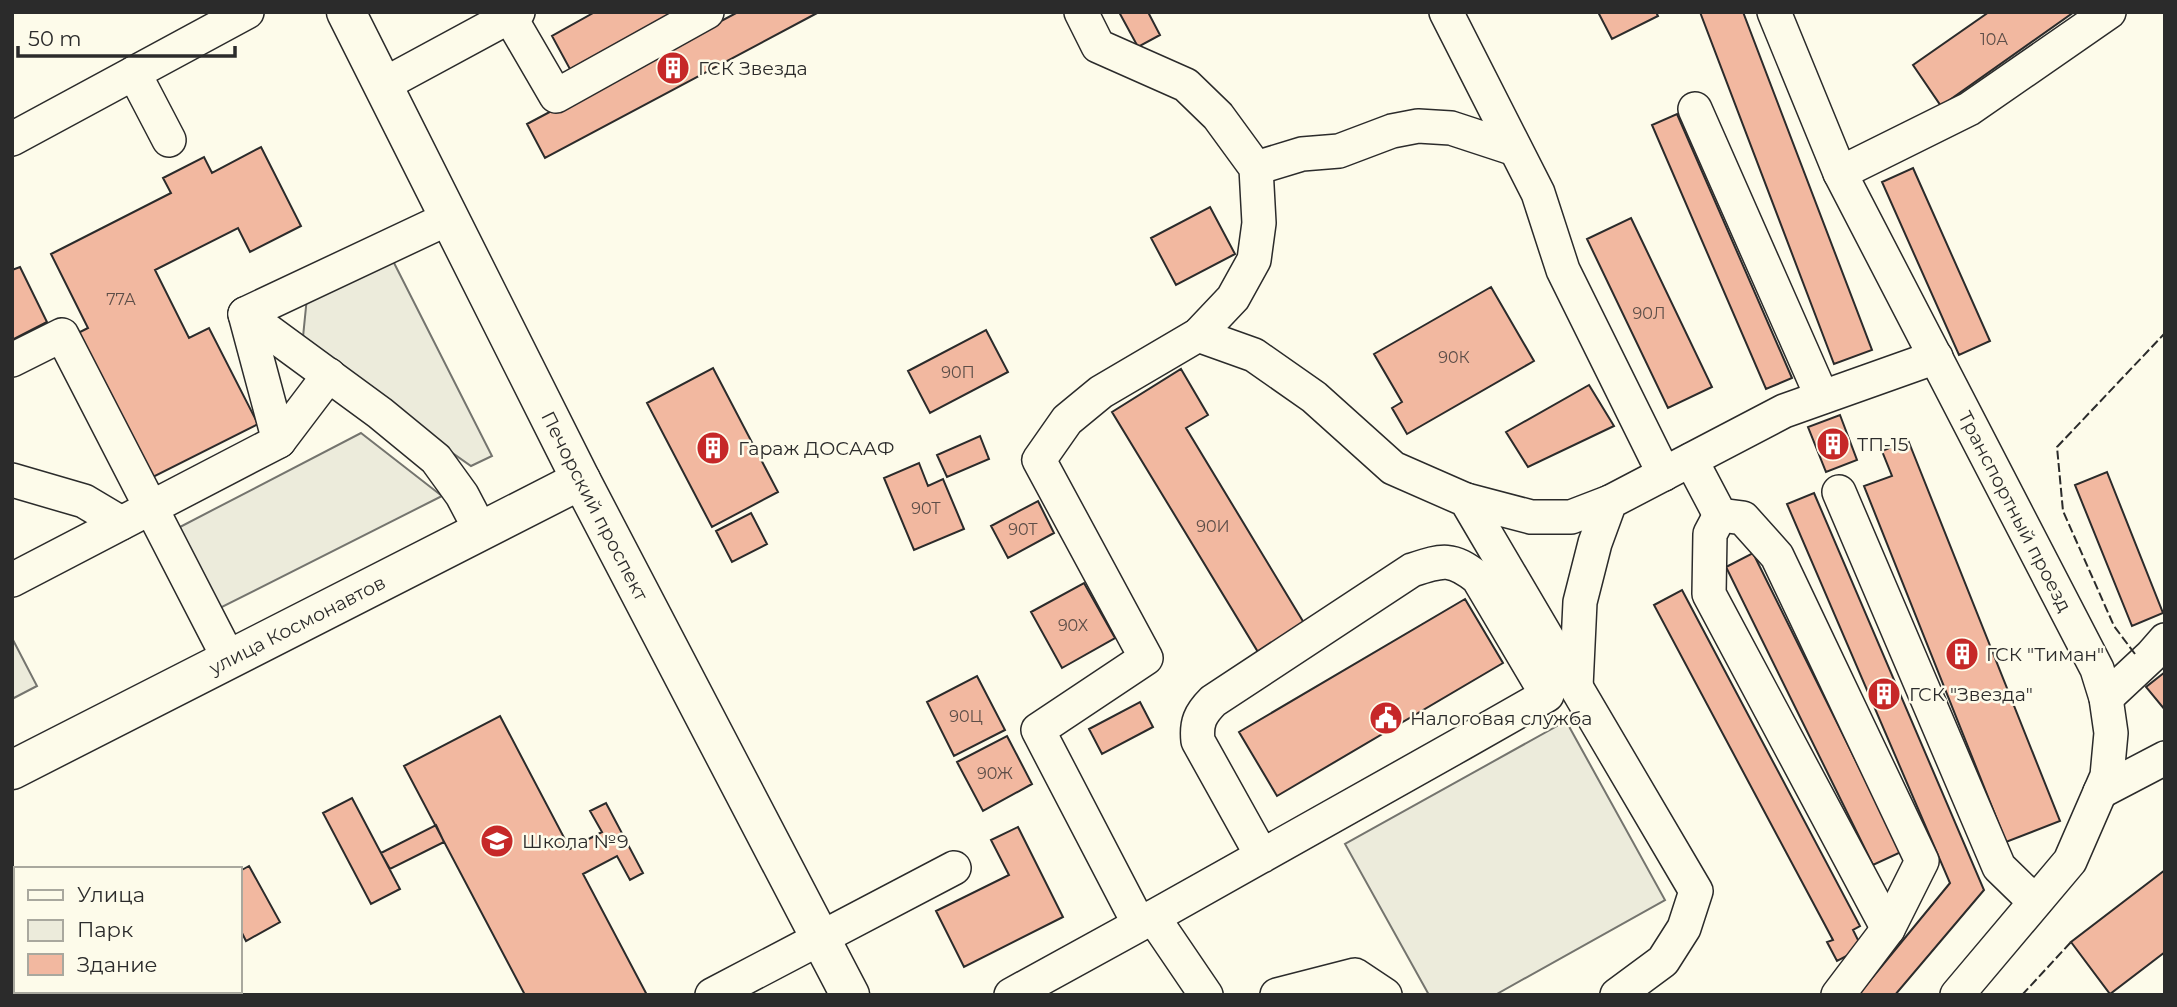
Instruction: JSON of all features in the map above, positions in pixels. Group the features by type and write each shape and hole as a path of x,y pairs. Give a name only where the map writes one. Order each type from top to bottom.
{"main road":[{"name":"Печорский проспект","path":"346,12 581,480 850,995"},
{"name":"улица Космонавтов","path":"12,770 581,480"}],"street":[{"path":"12,139 247,12"},
{"path":"383,85 514,15 556,96 707,12"},
{"path":"1081,12 1098,46 1186,85 1218,116 1256,168 1259,223 1254,260 1233,298 1198,335 1101,392 1067,420 1039,460 1146,658 1038,730 1146,920 1206,995"},
{"path":"1446,12 1538,194 1563,270 1678,467 1720,515 1743,518 1777,556 1922,861 1888,929 1838,995"},
{"name":"Транспортный проезд","path":"1774,12 1840,173 2097,669 2106,698 2111,733 2107,776 2070,861 1957,995"},
{"path":"1840,173 1969,109 2109,12"},
{"path":"134,73 169,139"},
{"path":"1695,109 1822,397"},
{"path":"1256,168 1302,154 1339,151 1392,131 1418,126 1451,128 1515,149"},
{"path":"245,314 449,218"},
{"path":"245,314 380,413 436,459 462,495 481,531"},
{"path":"245,314 279,441"},
{"path":"12,360 62,335 229,659"},
{"path":"1198,335 1254,355 1314,397 1393,468 1466,500 1531,517 1571,517 1610,502 1784,411 1936,357"},
{"path":"12,580 279,441 329,375"},
{"path":"12,480 84,501 121,523"},
{"path":"1839,492 1999,867 2035,902"},
{"path":"1466,500 1696,891 1684,928 1663,961 1617,995"},
{"path":"1576,687 1580,602 1595,543 1610,502"},
{"path":"1720,515 1710,534 1709,594 1888,929"},
{"path":"1011,995 1262,856 1547,695 1478,579 1462,566 1440,561 1412,570 1213,701 1201,713 1197,726 1198,741 1262,856"},
{"path":"2106,698 2165,640"},
{"path":"2101,792 2165,758"},
{"path":"712,995 954,868"},
{"path":"1277,995 1356,975 1385,995"}],"green space":[{"path":"390,255 492,456 471,466 302,347 307,297"},
{"path":"361,433 442,496 218,609 178,528"},
{"path":"12,638 37,686 12,699"},
{"path":"1566,721 1665,900 1495,995 1429,995 1345,844"}],"building":[{"name":"ГСК Звезда","path":"595,12 676,12 571,71 552,36"},
{"name":"ГСК Звезда","path":"738,12 819,12 545,158 527,124"},
{"path":"1119,12 1148,12 1160,35 1138,47"},
{"path":"1598,12 1656,12 1658,16 1612,39"},
{"path":"1700,12 1743,12 1872,350 1834,364"},
{"path":"1989,12 2074,12 1941,106 1913,65"},
{"path":"1677,114 1792,378 1766,389 1652,125"},
{"path":"261,147 301,226 250,252 238,228 155,270 189,338 209,328 258,424 151,478 78,333 88,328 51,254 171,193 163,178 204,157 212,173"},
{"path":"1913,168 1990,341 1959,355 1882,182"},
{"path":"1210,207 1235,254 1176,285 1151,238"},
{"path":"1631,218 1712,387 1668,408 1587,239"},
{"path":"20,267 47,322 12,340 12,270"},
{"path":"1491,287 1534,361 1407,434 1392,408 1402,402 1374,354"},
{"path":"986,330 1008,372 930,413 908,371"},
{"name":"Гараж ДОСААФ","path":"713,368 778,492 712,527 647,403"},
{"path":"1181,369 1208,415 1186,428 1304,623 1258,652 1112,412"},
{"path":"1589,385 1614,426 1528,467 1506,432"},
{"name":"ТП-15","path":"1840,415 1857,460 1826,472 1808,427"},
{"path":"980,436 989,459 947,477 937,455"},
{"name":"ГСК \"Тиман\"","path":"1908,440 2060,821 2006,842 1864,486 1892,476 1882,451"},
{"path":"919,463 928,486 943,479 964,529 914,550 884,478"},
{"path":"2107,472 2163,613 2132,626 2075,485"},
{"name":"ГСК \"Звезда\"","path":"1814,493 1984,890 1895,995 1858,995 1950,883 1787,504"},
{"path":"1038,501 1054,533 1008,558 991,526"},
{"path":"751,513 767,544 732,562 716,531"},
{"path":"1753,553 1901,852 1873,865 1726,567"},
{"path":"1084,583 1115,638 1062,668 1031,612"},
{"path":"1682,590 1860,926 1853,930 1862,948 1837,961 1827,942 1833,940 1654,605"},
{"path":"1465,599 1503,663 1277,796 1239,732"},
{"path":"2165,672 2165,710 2146,687"},
{"path":"977,676 1005,730 954,756 927,702"},
{"path":"1140,702 1153,727 1102,754 1089,729"},
{"path":"500,716 570,849 602,832 590,811 606,803 643,873 630,880 617,856 583,874 647,995 525,995 404,766"},
{"path":"1007,736 1032,784 983,811 957,762"},
{"path":"352,798 400,889 371,904 323,813"},
{"path":"436,825 444,842 390,869 381,853"},
{"path":"1018,827 1063,917 964,967 936,911 1009,875 991,840"},
{"path":"249,866 280,922 246,941 242,933 242,870"},
{"path":"2165,870 2165,952 2110,994 2071,942"}],"fence":[{"path":"2135,654 2114,626 2063,511 2057,447 2165,333"},
{"path":"2022,995 2071,942"}],"place":[{"name":"ГСК Звезда","path":"673,68"},
{"name":"ТП-15","path":"1833,444"},
{"name":"Гараж ДОСААФ","path":"713,448"},
{"name":"ГСК \"Тиман\"","path":"1962,654"},
{"name":"ГСК \"Звезда\"","path":"1884,694"},
{"name":"Налоговая служба","path":"1386,718"},
{"name":"Школа №9","path":"497,841"}]}
